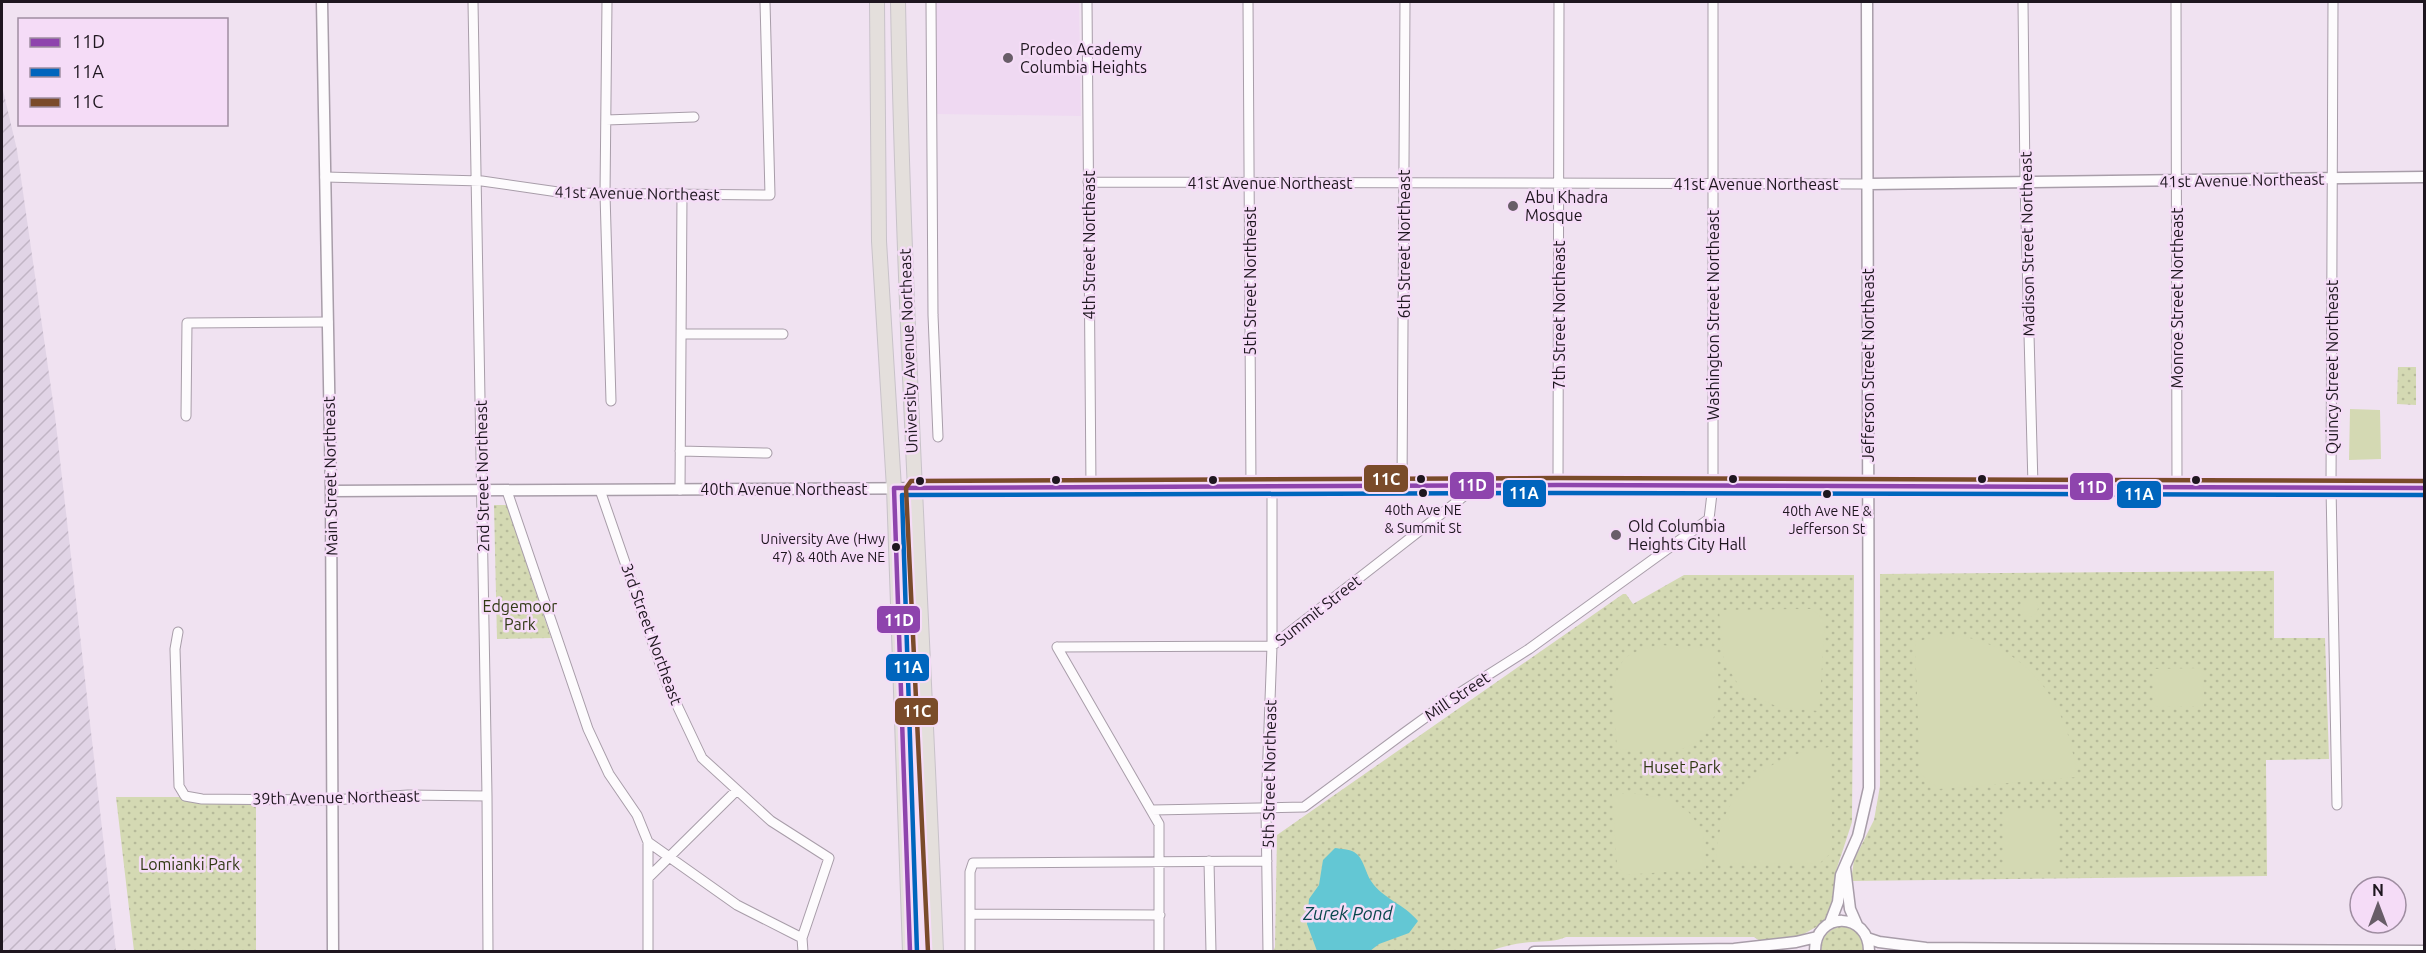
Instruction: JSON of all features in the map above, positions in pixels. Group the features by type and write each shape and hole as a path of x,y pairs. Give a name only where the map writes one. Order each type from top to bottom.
{"main road":[{"name":"University Avenue Northeast","path":"877,2 879,241 894,488 910,951"},
{"name":"University Avenue Northeast","path":"898,2 901,162 913,488 936,951"}],"street":[{"name":"Main Street Northeast","path":"321,2 331,491 333,951"},
{"name":"2nd Street Northeast","path":"473,2 488,951"},
{"path":"607,2 605,194 611,401"},
{"name":"41st Avenue Northeast","path":"325,177 476,181 565,193 770,195 765,2"},
{"name":"University Avenue Northeast","path":"931,2 933,315 938,437"},
{"name":"4th Street Northeast","path":"1087,2 1091,488"},
{"name":"5th Street Northeast","path":"1248,2 1251,488"},
{"name":"6th Street Northeast","path":"1402,487 1405,2"},
{"name":"7th Street Northeast","path":"1558,485 1559,2"},
{"name":"Washington Street Northeast","path":"1713,2 1713,485"},
{"name":"Jefferson Street Northeast","path":"1830,923 1838,902 1841,875 1858,836 1869,788 1867,2"},
{"name":"Madison Street Northeast","path":"2023,2 2033,486"},
{"name":"Monroe Street Northeast","path":"2176,2 2177,486"},
{"name":"Quincy Street Northeast","path":"2333,2 2331,487 2337,805"},
{"path":"606,120 694,117"},
{"name":"41st Avenue Northeast","path":"1088,182 1868,184 2424,177"},
{"path":"680,490 682,195"},
{"path":"186,416 187,323 328,322"},
{"path":"681,334 783,334"},
{"path":"680,451 767,453"},
{"name":"40th Avenue Northeast","path":"331,491 1558,485 2424,488"},
{"name":"Mill Street","path":"1152,810 1304,807 1458,694 1529,649 1709,519 1713,485"},
{"name":"Summit Street","path":"1152,810 1057,646 1272,646 1477,486"},
{"name":"5th Street Northeast","path":"1268,951 1266,809 1272,646 1272,488"},
{"name":"3rd Street Northeast","path":"600,490 667,684 702,758 771,821 829,858 802,938"},
{"path":"507,491 588,729 609,774 637,815 648,842 648,951"},
{"name":"39th Avenue Northeast","path":"178,632 175,649 179,786 185,796 202,799 332,800 408,795 487,796"},
{"path":"648,878 737,790"},
{"path":"1152,810 1159,824 1159,951"},
{"path":"648,842 736,905 802,938 803,951"},
{"path":"1209,861 1211,951"},
{"path":"970,951 970,872 973,863 1267,861"},
{"name":"Jefferson Street Northeast","path":"1845,868 1850,909 1857,925"},
{"path":"970,914 1160,915"},
{"path":"1815,951 1817,938 1825,927 1830,923 1849,921 1857,925 1868,938 1879,942 1926,948 2424,951"},
{"path":"1534,951 1734,950 1817,938"},
{"path":"1868,938 1869,951"},
{"path":"1748,948 1768,951"},
{"path":"1902,951 1926,948"}],"shaded area":[{"name":"Prodeo Academy Columbia Heights","path":"935,2 1079,2 1081,116 935,114"},
{"path":"2,86 17,150 55,416 116,951 2,951"}],"green space":[{"path":"2398,367 2416,367 2416,405 2397,404"},
{"path":"2350,409 2380,410 2381,459 2349,460"},
{"name":"Edgemoor Park","path":"494,505 507,505 551,638 497,639"},
{"path":"2274,571 2274,638 2325,638 2329,759 2266,760 2267,876 1851,881 1854,860 1874,820 1880,786 1880,574"},
{"name":"Huset Park","path":"1684,575 1854,575 1852,822 1836,871 1834,904 1827,921 1800,936 1760,941 1754,937 1566,937 1554,941 1516,944 1490,951 1273,952 1275,947 1277,835 1623,594 1626,594 1633,604"},
{"path":"2029,599 2035,602 2038,608 2035,614 2029,617 2023,614 2020,608 2023,602"},
{"path":"1812,609 1825,621 1819,711 1781,708 1743,693 1724,660 1719,610"},
{"path":"1946,634 1975,639 1999,649 2021,663 2038,680 2053,700 2064,724 2072,749 2077,777 1939,789 1920,773 1915,642"},
{"path":"1659,645 1716,648 1718,694 1711,723 1704,735 1693,745 1677,750 1617,749 1614,700 1617,674 1621,664 1628,656"},
{"path":"2203,668 2204,706 2153,707 2153,669"},
{"path":"1831,747 1832,852 1820,863 1716,864 1720,832 1728,810 1737,795 1750,782 1779,761 1796,754"},
{"path":"1612,794 1637,794 1663,798 1687,810 1703,831 1706,869 1624,875 1617,865"},
{"name":"Lomianki Park","path":"116,797 256,797 256,951 134,951"},
{"path":"2004,811 2057,811 2057,869 2004,869"},
{"path":"1842,926 1850,927 1861,935 1865,951 1821,951 1826,934"}],"water":[{"name":"Zurek Pond","path":"1335,848 1354,852 1362,861 1376,887 1418,921 1409,933 1379,944 1370,951 1317,951 1307,924 1309,899 1319,885 1323,860"}],"transit line":[{"name":"11C","path":"928,952 906,488 911,481 1558,478 2424,481"},
{"name":"11D","path":"910,952 894,488 1558,485 2424,488"},
{"name":"11A","path":"917,952 902,495 1558,493 2424,495"}],"place":[{"name":"Prodeo Academy Columbia Heights","path":"1008,58"},
{"name":"Abu Khadra Mosque","path":"1513,206"},
{"name":"40th Ave NE & Summit St","path":"1423,493"},
{"name":"40th Ave NE & Jefferson St","path":"1827,494"},
{"name":"Old Columbia Heights City Hall","path":"1616,535"},
{"name":"University Ave (Hwy 47) & 40th Ave NE","path":"896,547"}]}
